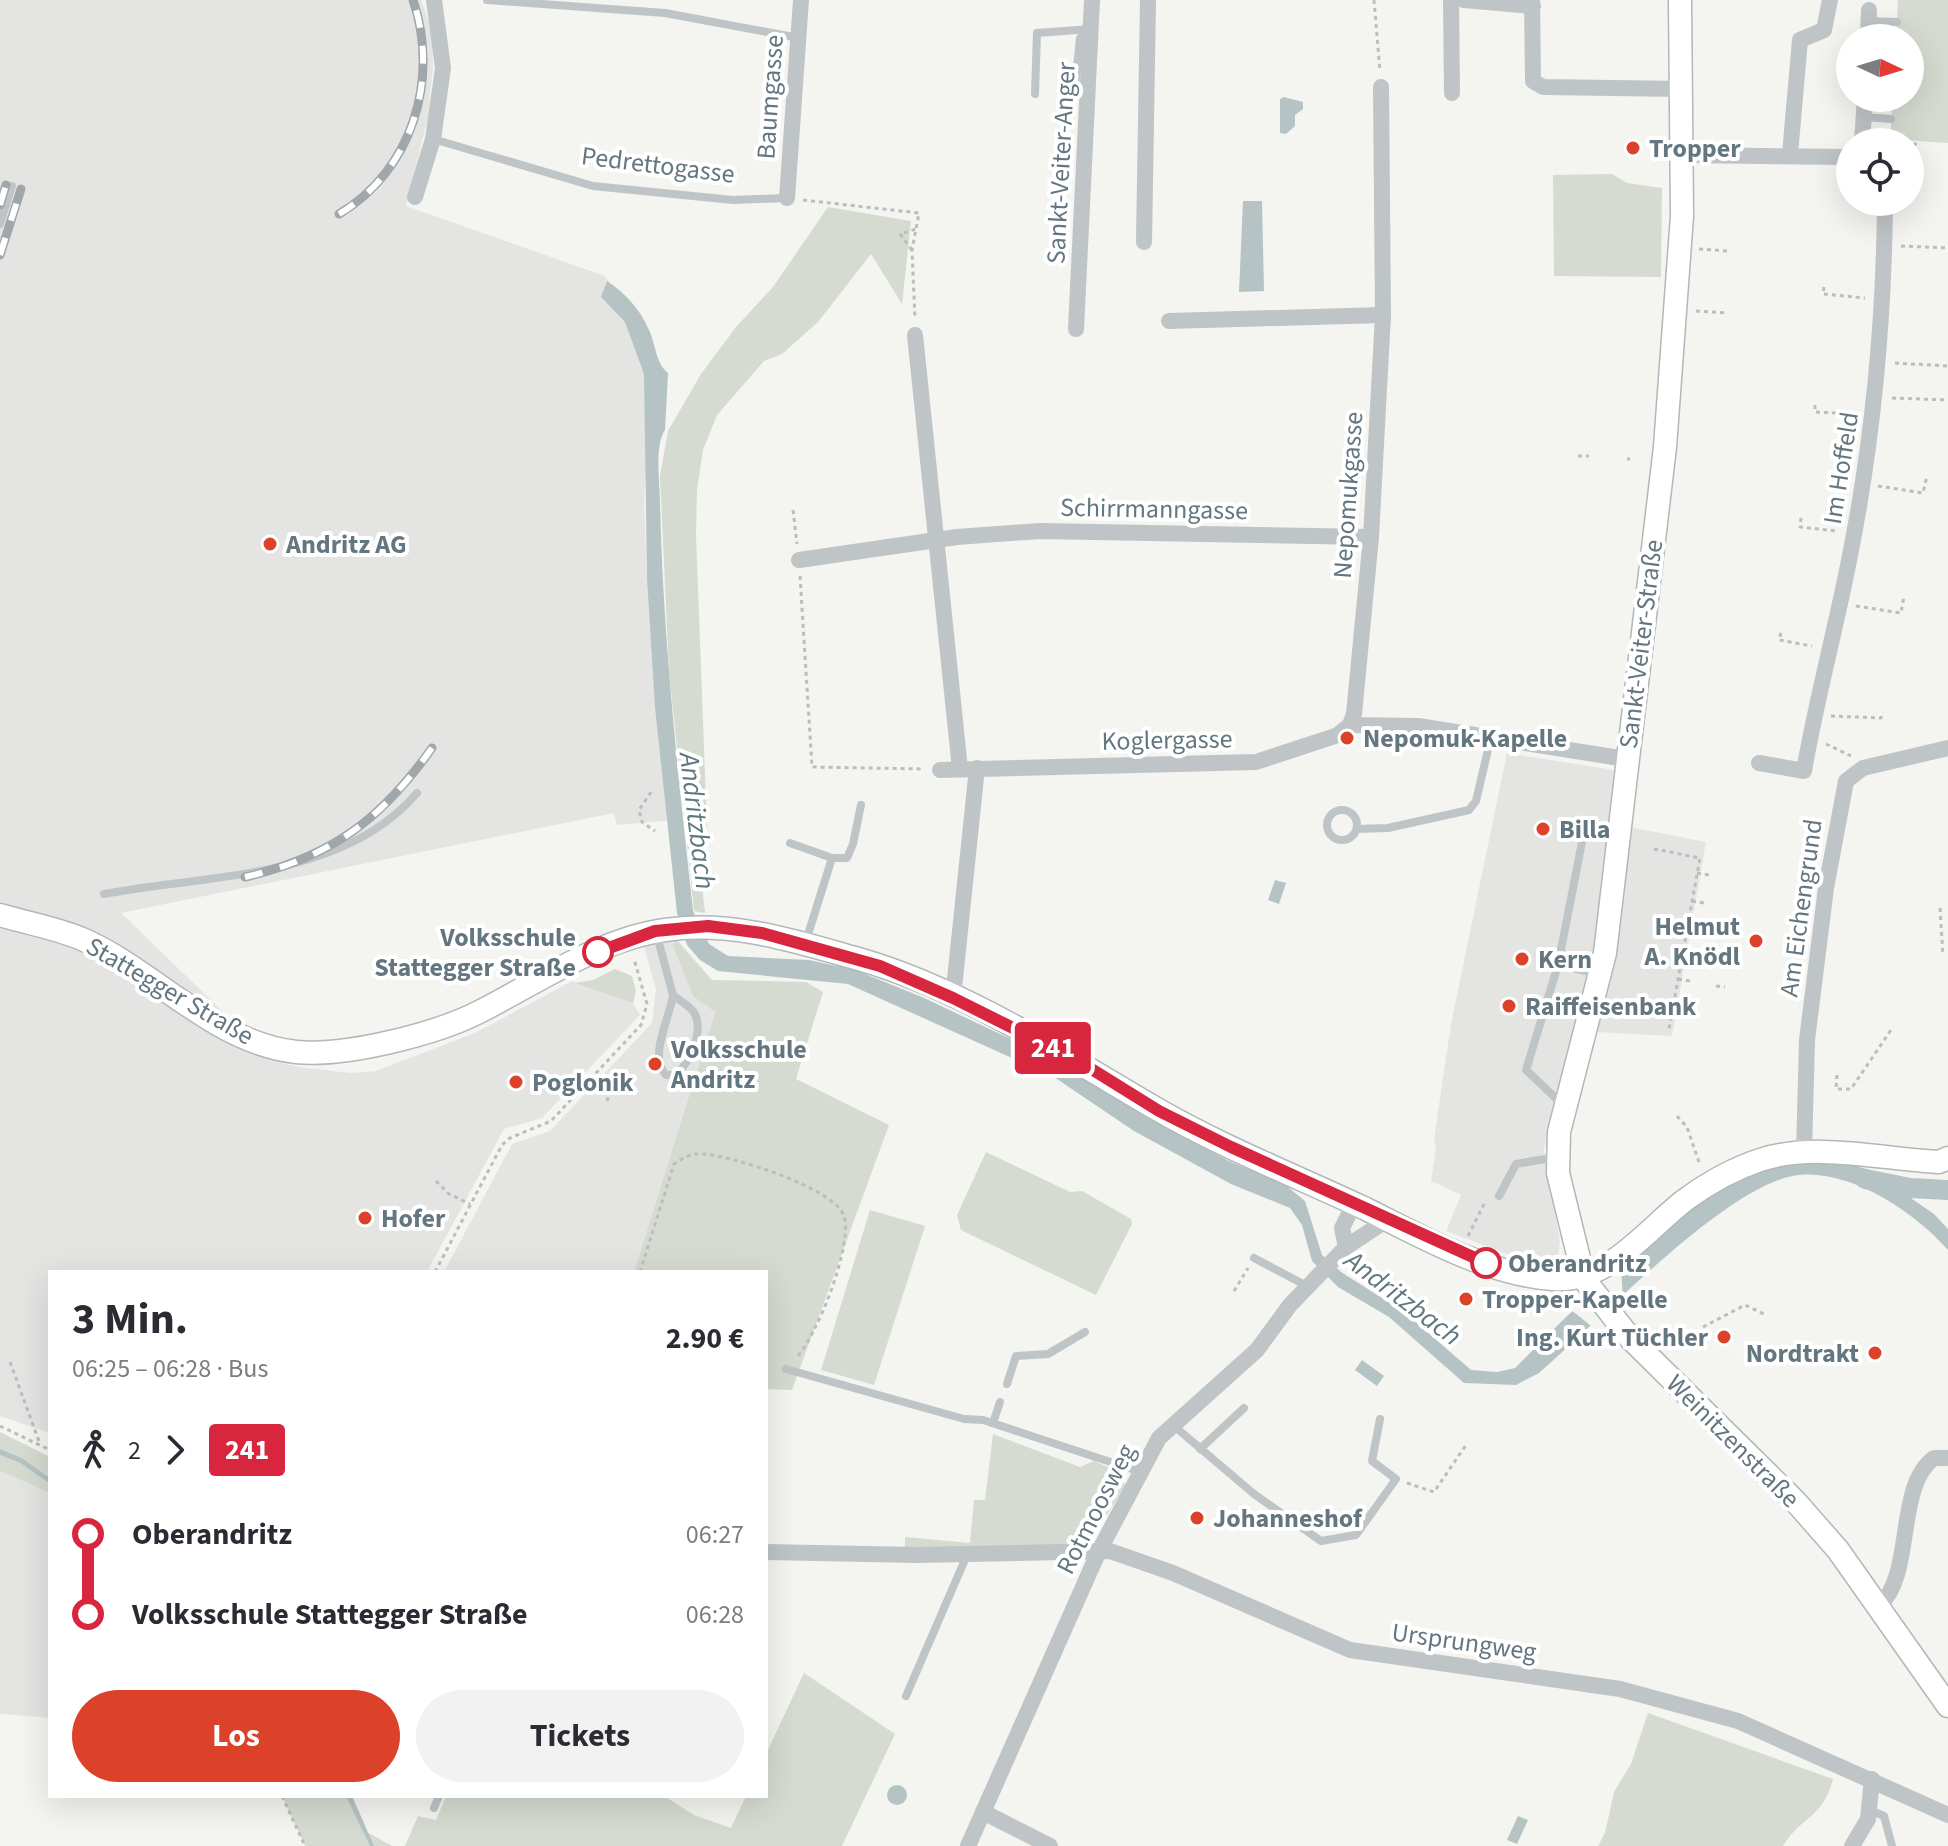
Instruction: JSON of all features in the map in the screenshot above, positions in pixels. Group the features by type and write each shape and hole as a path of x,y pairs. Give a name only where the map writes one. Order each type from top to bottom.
{"main road":[{"name":"Sankt-Veiter-Straße","path":"1588,1285 1558,1173 1558,1157 1565,1107 1601,974 1665,447 1682,216 1680,0"},
{"name":"Stattegger Straße","path":"0,915 82,939 240,1036 297,1052 370,1047 473,1016 550,974 655,931 708,926 762,933 880,966 953,998 1077,1060 1159,1111 1387,1220 1521,1276 1588,1285"},
{"path":"1588,1285 1685,1200 1713,1181 1766,1158 1804,1152 1939,1162 1948,1158"},
{"name":"Weinitzenstraße","path":"1588,1285 1651,1361 1795,1501 1838,1550 1948,1706"}],"street":[{"path":"415,197 433,139 443,68 434,0"},
{"name":"Baumgasse","path":"787,198 801,0"},
{"name":"Sankt-Veiter-Anger","path":"1076,329 1092,0"},
{"path":"1144,242 1148,0"},
{"path":"1451,0 1452,93"},
{"path":"1464,0 1532,3 1533,81 1543,87 1682,89"},
{"path":"1790,154 1800,40 1824,30 1830,0"},
{"name":"Nepomukgasse","path":"1350,725 1358,677 1371,537 1383,315 1381,87"},
{"path":"1863,128 1864,112"},
{"path":"1683,155 1836,156"},
{"name":"Im Hoffeld","path":"1759,763 1804,771 1841,604 1877,398 1885,216"},
{"path":"1169,321 1383,315"},
{"path":"915,335 936,540 968,769 953,998"},
{"name":"Schirrmanngasse","path":"799,560 936,540 1040,531 1371,537"},
{"name":"Koglergasse","path":"940,770 1256,762 1338,735 1350,725 1418,726 1626,759"},
{"path":"1855,773 1948,748"},
{"name":"Am Eichengrund","path":"1804,1152 1807,1040 1826,888 1840,799 1846,781 1855,773"},
{"path":"1346,1247 1342,1228 1354,1204"},
{"name":"Rotmoosweg","path":"968,1846 1099,1551 1159,1438 1257,1350 1310,1283 1346,1247 1387,1220"},
{"path":"1879,1606 1891,1590 1919,1480 1929,1461 1948,1458"},
{"name":"Ursprungweg","path":"768,1552 968,1554 1110,1551 1173,1573 1350,1650 1620,1689 1738,1721 1948,1815"},
{"path":"1852,1846 1868,1819 1866,1777"},
{"path":"983,1812 1050,1846"}],"lane":[{"path":"487,0 665,13 799,38"},
{"path":"1868,23 1897,22"},
{"path":"1063,89 1075,88 1080,38 1092,29"},
{"path":"1035,94 1037,33 1092,29"},
{"path":"1864,117 1891,119"},
{"name":"Pedrettogasse","path":"433,139 593,186 733,200 787,198"},
{"path":"0,224 12,186"},
{"path":"1357,829 1388,828 1469,810 1476,801 1491,736"},
{"path":"104,894 324,855 366,836 401,811 417,793"},
{"path":"790,843 832,858 847,858 861,805"},
{"path":"1565,1107 1526,1070 1558,965 1584,832 1619,827"},
{"path":"805,945 832,858"},
{"path":"655,931 673,995 658,1056 660,1068 666,1075 676,1075 687,1065 697,1021 693,1010 673,995"},
{"path":"1558,965 1601,974"},
{"path":"1499,1196 1516,1164 1558,1157"},
{"path":"1254,1258 1310,1283"},
{"path":"1007,1384 1016,1356 1048,1354 1085,1332"},
{"path":"786,1369 964,1419 993,1423 1141,1472"},
{"path":"993,1423 1000,1402"},
{"path":"1200,1449 1244,1408"},
{"path":"1173,1426 1254,1494 1321,1541 1356,1535 1396,1479 1372,1461 1380,1419"},
{"path":"906,1696 968,1554"},
{"path":"434,1808 438,1798"},
{"path":"1869,1810 1884,1816 1892,1846"}],"path":[{"path":"1374,0 1381,87"},
{"path":"787,198 919,213 912,250 915,335"},
{"path":"912,250 900,234 916,229"},
{"path":"1885,245 1948,248"},
{"path":"1691,249 1728,251"},
{"path":"1824,287 1823,294 1873,298"},
{"path":"1688,311 1726,313"},
{"path":"1879,362 1948,366"},
{"path":"1877,398 1948,400"},
{"path":"1815,405 1815,412 1864,415"},
{"path":"1578,456 1589,456"},
{"path":"1862,484 1923,493 1927,476"},
{"path":"793,510 812,767 940,770"},
{"path":"1801,518 1800,527 1845,532"},
{"path":"1841,604 1901,613 1904,596"},
{"path":"1781,633 1779,640 1824,648"},
{"path":"1815,715 1881,718 1883,712"},
{"path":"1810,737 1850,755 1855,773"},
{"path":"651,792 639,810 642,822 655,831"},
{"path":"1654,849 1700,858 1669,1029"},
{"path":"1697,873 1709,875"},
{"path":"1692,901 1704,903"},
{"path":"1940,908 1943,956"},
{"path":"1687,930 1699,933"},
{"path":"436,1270 502,1145 510,1138 551,1121 641,1025 646,1015 645,989 633,955"},
{"path":"1682,959 1694,961"},
{"path":"1678,979 1690,981"},
{"path":"1716,986 1725,987"},
{"path":"1837,1075 1836,1089 1851,1089 1891,1030"},
{"path":"586,1083 610,1091 607,1101"},
{"path":"1677,1116 1687,1127 1701,1169"},
{"path":"641,1270 674,1164 689,1155 721,1158 808,1185 836,1204 844,1216 844,1238 829,1293 807,1346 786,1369"},
{"path":"436,1181 449,1194 470,1204"},
{"path":"1234,1291 1254,1258"},
{"path":"1703,1327 1745,1305 1766,1315"},
{"path":"10,1362 40,1444"},
{"path":"0,1426 48,1449"},
{"path":"1396,1479 1434,1492 1466,1445"},
{"path":"283,1798 305,1846"}],"shaded area":[{"name":"Andritz AG","path":"0,0 421,0 432,30 433,67 428,117 406,206 605,276 635,321 651,370 644,502 647,578 655,595 675,820 617,825 614,813 121,913 274,1061 298,1067 351,1073 376,1071 475,1033 572,981 633,1003 640,1015 542,1118 504,1129 428,1270 48,1270 48,1432 0,1416"},
{"path":"1898,0 1948,0 1948,143 1924,141 1924,128 1891,128 1892,112 1924,112 1924,24 1897,24"},
{"path":"1284,97 1303,102 1303,109 1295,115 1295,126 1286,134 1280,133 1280,99"},
{"path":"1612,174 1627,183 1662,188 1661,277 1554,276 1553,175"},
{"path":"1243,201 1262,201 1264,291 1239,292"},
{"path":"828,207 911,221 902,304 871,254 818,322 782,354 764,361 717,415 703,450 697,490 696,535 707,828 698,851 705,913 694,911 669,671 660,476 668,431 701,374 736,327 773,287"},
{"path":"607,281 641,314 661,364 668,373 665,430 658,464 668,655 693,911 709,944 728,956 809,960 855,970 922,997 1053,1059 1144,1116 1229,1161 1284,1184 1305,1201 1322,1255 1341,1272 1404,1312 1471,1370 1497,1372 1515,1368 1567,1316 1701,1202 1729,1183 1769,1166 1806,1160 1849,1164 1870,1170 1934,1214 1948,1229 1948,1250 1918,1222 1881,1196 1840,1179 1799,1175 1770,1184 1736,1202 1701,1228 1539,1373 1516,1385 1464,1383 1389,1317 1338,1287 1312,1261 1302,1225 1290,1208 1231,1184 1134,1131 1054,1077 848,984 718,971 700,960 687,945 677,913 655,707 647,578 644,374 625,322 601,297"},
{"path":"1507,753 1620,771 1614,824 1706,842 1672,1036 1576,1031 1544,1149 1560,1241 1558,1256 1545,1263 1523,1260 1446,1231 1461,1195 1431,1181 1451,1024"},
{"path":"1275,880 1286,883 1279,904 1268,900"},
{"name":"Volksschule Andritz","path":"676,939 715,1011 635,1270 445,1270 512,1144 550,1131 652,1023 656,989 644,947"},
{"path":"676,939 712,980 806,982 823,992 796,1079 889,1125 792,1390 768,1389 768,1270 635,1270 715,1012 693,996 673,946"},
{"path":"615,969 632,976 636,991 633,1003 575,983 593,980"},
{"path":"986,1152 1070,1192 1082,1191 1131,1219 1132,1224 1096,1295 961,1230 957,1215"},
{"path":"870,1210 925,1226 874,1385 821,1370"},
{"path":"1362,1360 1384,1376 1377,1386 1355,1370"},
{"path":"0,1432 48,1456 48,1477 22,1458 0,1449"},
{"path":"993,1434 1080,1467 1094,1461 1117,1471 1125,1485 1095,1529 1067,1545 905,1548 905,1537 970,1543 974,1500 985,1500"},
{"path":"0,1449 22,1458 48,1477 48,1483 20,1463 0,1455"},
{"path":"0,1455 20,1463 48,1483 48,1492 0,1471"},
{"path":"0,1471 48,1492 48,1718 0,1714"},
{"path":"804,1673 895,1734 842,1846 405,1846 418,1816 436,1820 445,1798 667,1798 694,1815 731,1828 745,1798 768,1798 768,1750"},
{"path":"1648,1713 1833,1779 1829,1792 1818,1810 1797,1828 1783,1846 1598,1846 1605,1833 1614,1792 1631,1764"},
{"path":"897,1785 904,1788 907,1795 904,1802 897,1805 890,1802 887,1795 890,1788"},
{"path":"283,1798 350,1798 365,1831 392,1846 305,1846"},
{"path":"347,1798 353,1798 374,1846 370,1846"},
{"path":"1518,1816 1528,1820 1517,1844 1507,1840"}],"pier":[{"path":"1621,1267 1623,1301 1595,1329 1571,1310"}],"waterway":[{"path":"1865,1179 1910,1188 1948,1190"}],"railway":[{"path":"339,214 364,196 385,174 402,148 414,120 421,91 423,61 421,30 413,0"},
{"path":"0,205 6,185"},
{"path":"0,255 21,189"},
{"path":"245,877 303,859 352,832 393,796 432,748"}],"bus line":[{"name":"241","path":"598,952 655,931 708,926 762,933 880,966 953,998 1077,1060 1159,1111 1231,1147 1486,1263"}],"place":[{"name":"Tropper","path":"1633,148"},
{"name":"Andritz AG","path":"270,544"},
{"name":"Nepomuk-Kapelle","path":"1347,738"},
{"name":"Billa","path":"1543,829"},
{"name":"Helmut A. Knödl","path":"1756,941"},
{"name":"Volksschule Stattegger Straße","path":"598,952"},
{"name":"Kern","path":"1522,959"},
{"name":"Raiffeisenbank","path":"1509,1006"},
{"name":"Volksschule Andritz","path":"655,1064"},
{"name":"Poglonik","path":"516,1082"},
{"name":"Hofer","path":"365,1218"},
{"name":"Oberandritz","path":"1486,1263"},
{"name":"Tropper-Kapelle","path":"1466,1299"},
{"name":"Ing. Kurt Tüchler","path":"1724,1337"},
{"name":"Nordtrakt","path":"1875,1353"},
{"name":"Johanneshof","path":"1197,1518"}],"water label":[{"name":"Andritzbach","path":"697,821"},
{"name":"Andritzbach","path":"1403,1298"}]}
